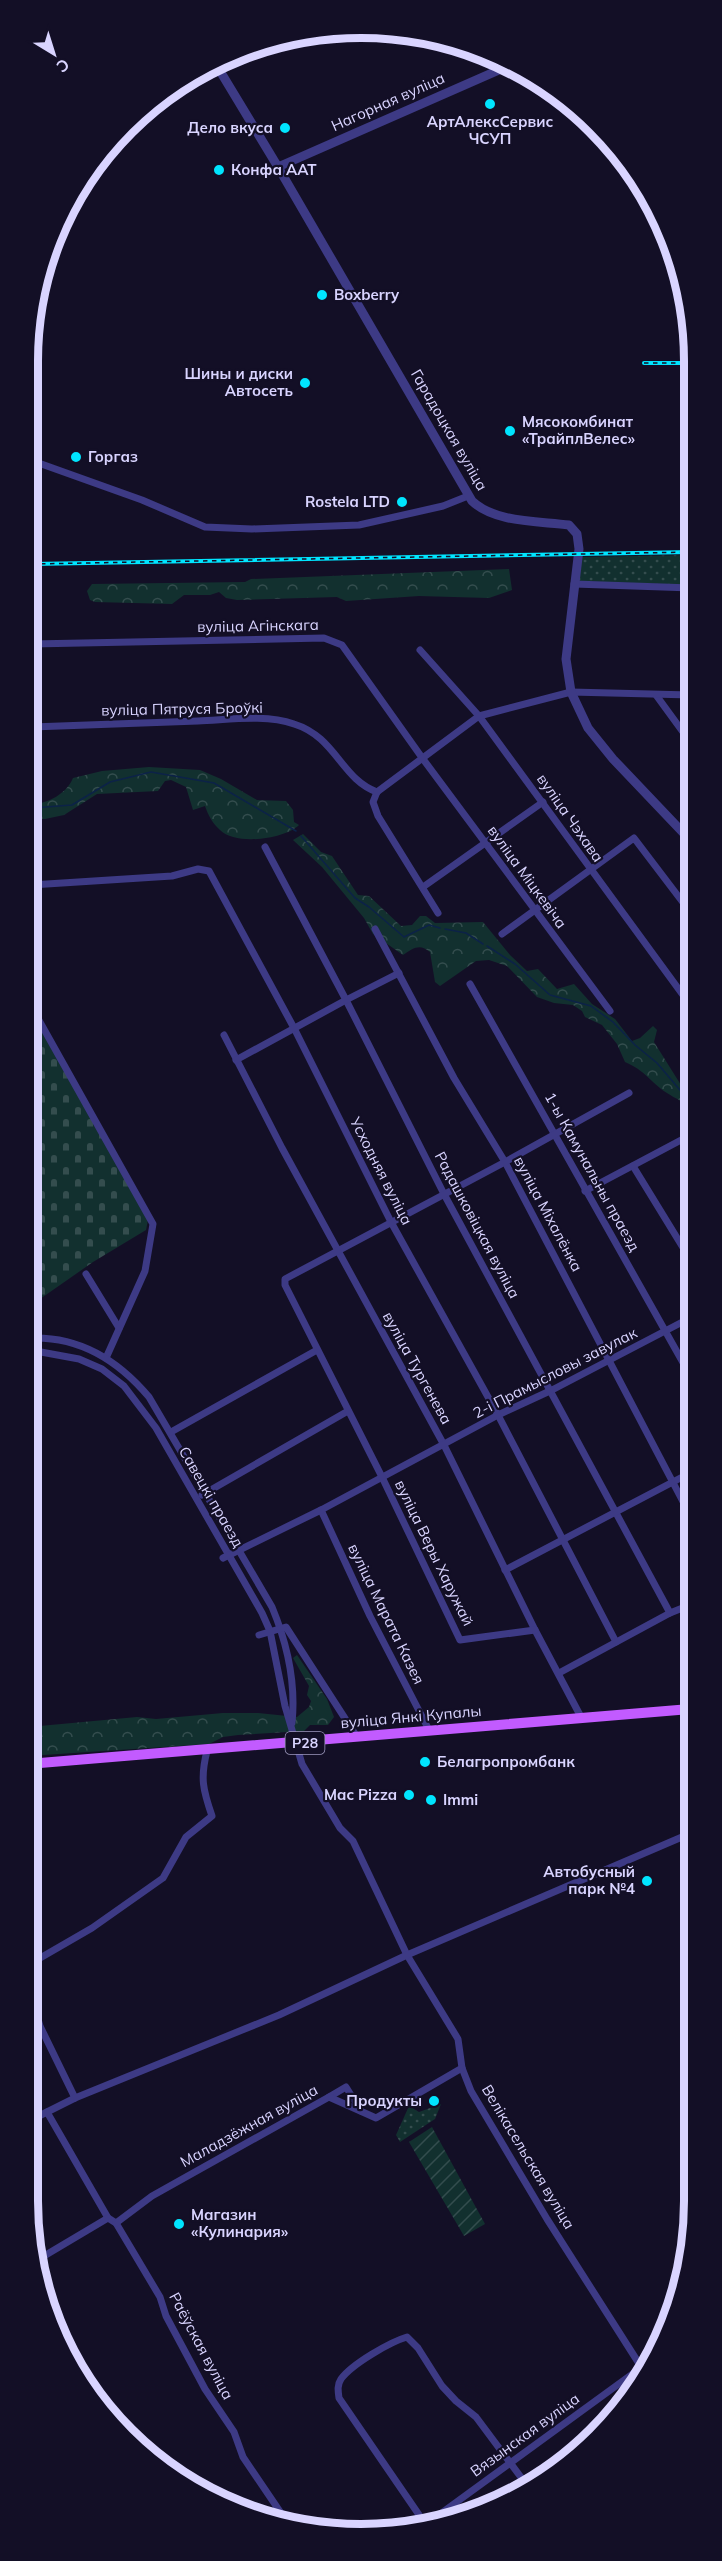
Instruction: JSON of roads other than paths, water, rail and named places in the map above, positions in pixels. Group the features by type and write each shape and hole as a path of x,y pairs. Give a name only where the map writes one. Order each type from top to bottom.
{"main road":[{"name":"вуліца Янкі Купалы","path":"38,1763 296,1744 429,1730 684,1709"}],"street":[{"name":"Нагорная вуліца","path":"279,167 500,69"},
{"name":"Гарадоцкая вуліца","path":"220,70 279,167 468,496 484,510 496,515 569,525 579,538 567,659 571,692 595,735 684,833"},
{"path":"38,463 142,500 205,527 252,529 359,525 443,506 468,496"},
{"path":"574,584 684,588"},
{"name":"вуліца Агінскага","path":"38,644 324,638 342,645 423,759"},
{"name":"вуліца Чэхава","path":"420,650 479,716 684,996"},
{"path":"438,913 378,816 373,802 377,792 479,716 571,692 684,694"},
{"path":"656,695 684,733"},
{"name":"вуліца Пятруся Броўкі","path":"38,727 254,719 293,723 315,733 340,759 354,779 367,789 377,792"},
{"name":"вуліца Міцкевіча","path":"423,759 610,1011"},
{"path":"423,887 543,802"},
{"path":"502,934 634,838 684,904"},
{"name":"Радашковіцкая вуліца","path":"265,847 346,1000 444,1194 552,1390 670,1613"},
{"name":"Усходняя вуліца","path":"38,885 172,876 198,868 209,871 294,1028 391,1222 498,1414 616,1641"},
{"name":"вуліца Міхалёнка","path":"375,929 454,1078 505,1162 684,1504"},
{"path":"236,1060 399,973"},
{"name":"1-ы Камунальны праезд","path":"470,984 684,1364"},
{"path":"38,1019 153,1224 145,1271 106,1358"},
{"name":"вуліца Тургенева","path":"224,1035 444,1445 535,1630 581,1717"},
{"path":"338,1250 505,1162 629,1093"},
{"path":"585,1191 683,1139"},
{"path":"633,1166 684,1249"},
{"name":"вуліца Веры Харужай","path":"338,1250 285,1279 285,1285 382,1477 460,1640 535,1630"},
{"path":"87,1274 119,1328"},
{"name":"2-і Прамысловы завулак","path":"226,1557 321,1510 498,1414 552,1390 684,1322"},
{"name":"Савецкі праезд","path":"38,1338 63,1340 86,1347 130,1375 149,1397 283,1628 357,1737"},
{"path":"171,1432 317,1350"},
{"name":"Савецкі праезд","path":"38,1351 80,1359 102,1369 120,1382 140,1404 156,1428 226,1557 270,1631 285,1706 302,1764 340,1828 353,1841 407,1955"},
{"path":"195,1498 348,1412"},
{"path":"505,1570 684,1476"},
{"name":"вуліца Марата Казея","path":"321,1510 370,1616 429,1730"},
{"path":"559,1673 616,1641 684,1607"},
{"path":"260,1635 283,1628"},
{"name":"Савецкі праезд","path":"283,1628 294,1700 292,1725"},
{"path":"38,1959 92,1928 163,1878 186,1837 212,1816 202,1788 202,1770 207,1751"},
{"path":"38,2116 75,2098 279,2015 407,1955 684,1836"},
{"name":"Велікасельская вуліца","path":"407,1955 458,2039 462,2068 471,2091 640,2364"},
{"path":"38,2019 75,2098"},
{"name":"Маладзёжная вуліца","path":"116,2223 152,2196 329,2097 376,2118 462,2068"},
{"path":"329,2097 346,2087 361,2112"},
{"path":"43,2257 108,2218 47,2112"},
{"name":"Раёўская вуліца","path":"108,2218 116,2223 159,2297 166,2316 205,2389 234,2432 243,2457 281,2513"},
{"path":"421,2517 345,2409 338,2388 341,2379 352,2369 397,2340 407,2337 418,2348 442,2386 476,2417 523,2480"},
{"name":"Вязынская вуліца","path":"441,2513 631,2378"}],"waterway":[{"path":"38,808 72,805 110,782 151,772 214,783 296,831"},
{"path":"301,836 355,898 404,937 429,925 440,928"},
{"path":"445,929 466,933 483,944"},
{"path":"487,946 515,964 550,995 591,1006 613,1022 635,1045 657,1063 684,1095"}],"railway":[{"path":"644,363 684,363"},
{"path":"38,564 684,552"}],"place":[{"name":"АртАлексСервис ЧСУП","path":"490,104"},
{"name":"Дело вкуса","path":"285,128"},
{"name":"Конфа ААТ","path":"219,170"},
{"name":"Boxberry","path":"322,295"},
{"name":"Шины и диски Автосеть","path":"305,383"},
{"name":"Мясокомбинат «ТрайплВелес»","path":"510,431"},
{"name":"Горгаз","path":"76,457"},
{"name":"Rostela LTD","path":"402,502"},
{"name":"Белагропромбанк","path":"425,1762"},
{"name":"Mac Pizza","path":"409,1795"},
{"name":"Immi","path":"431,1800"},
{"name":"Автобусный парк №4","path":"647,1881"},
{"name":"Продукты","path":"434,2101"},
{"name":"Магазин «Кулинария»","path":"179,2224"}]}
